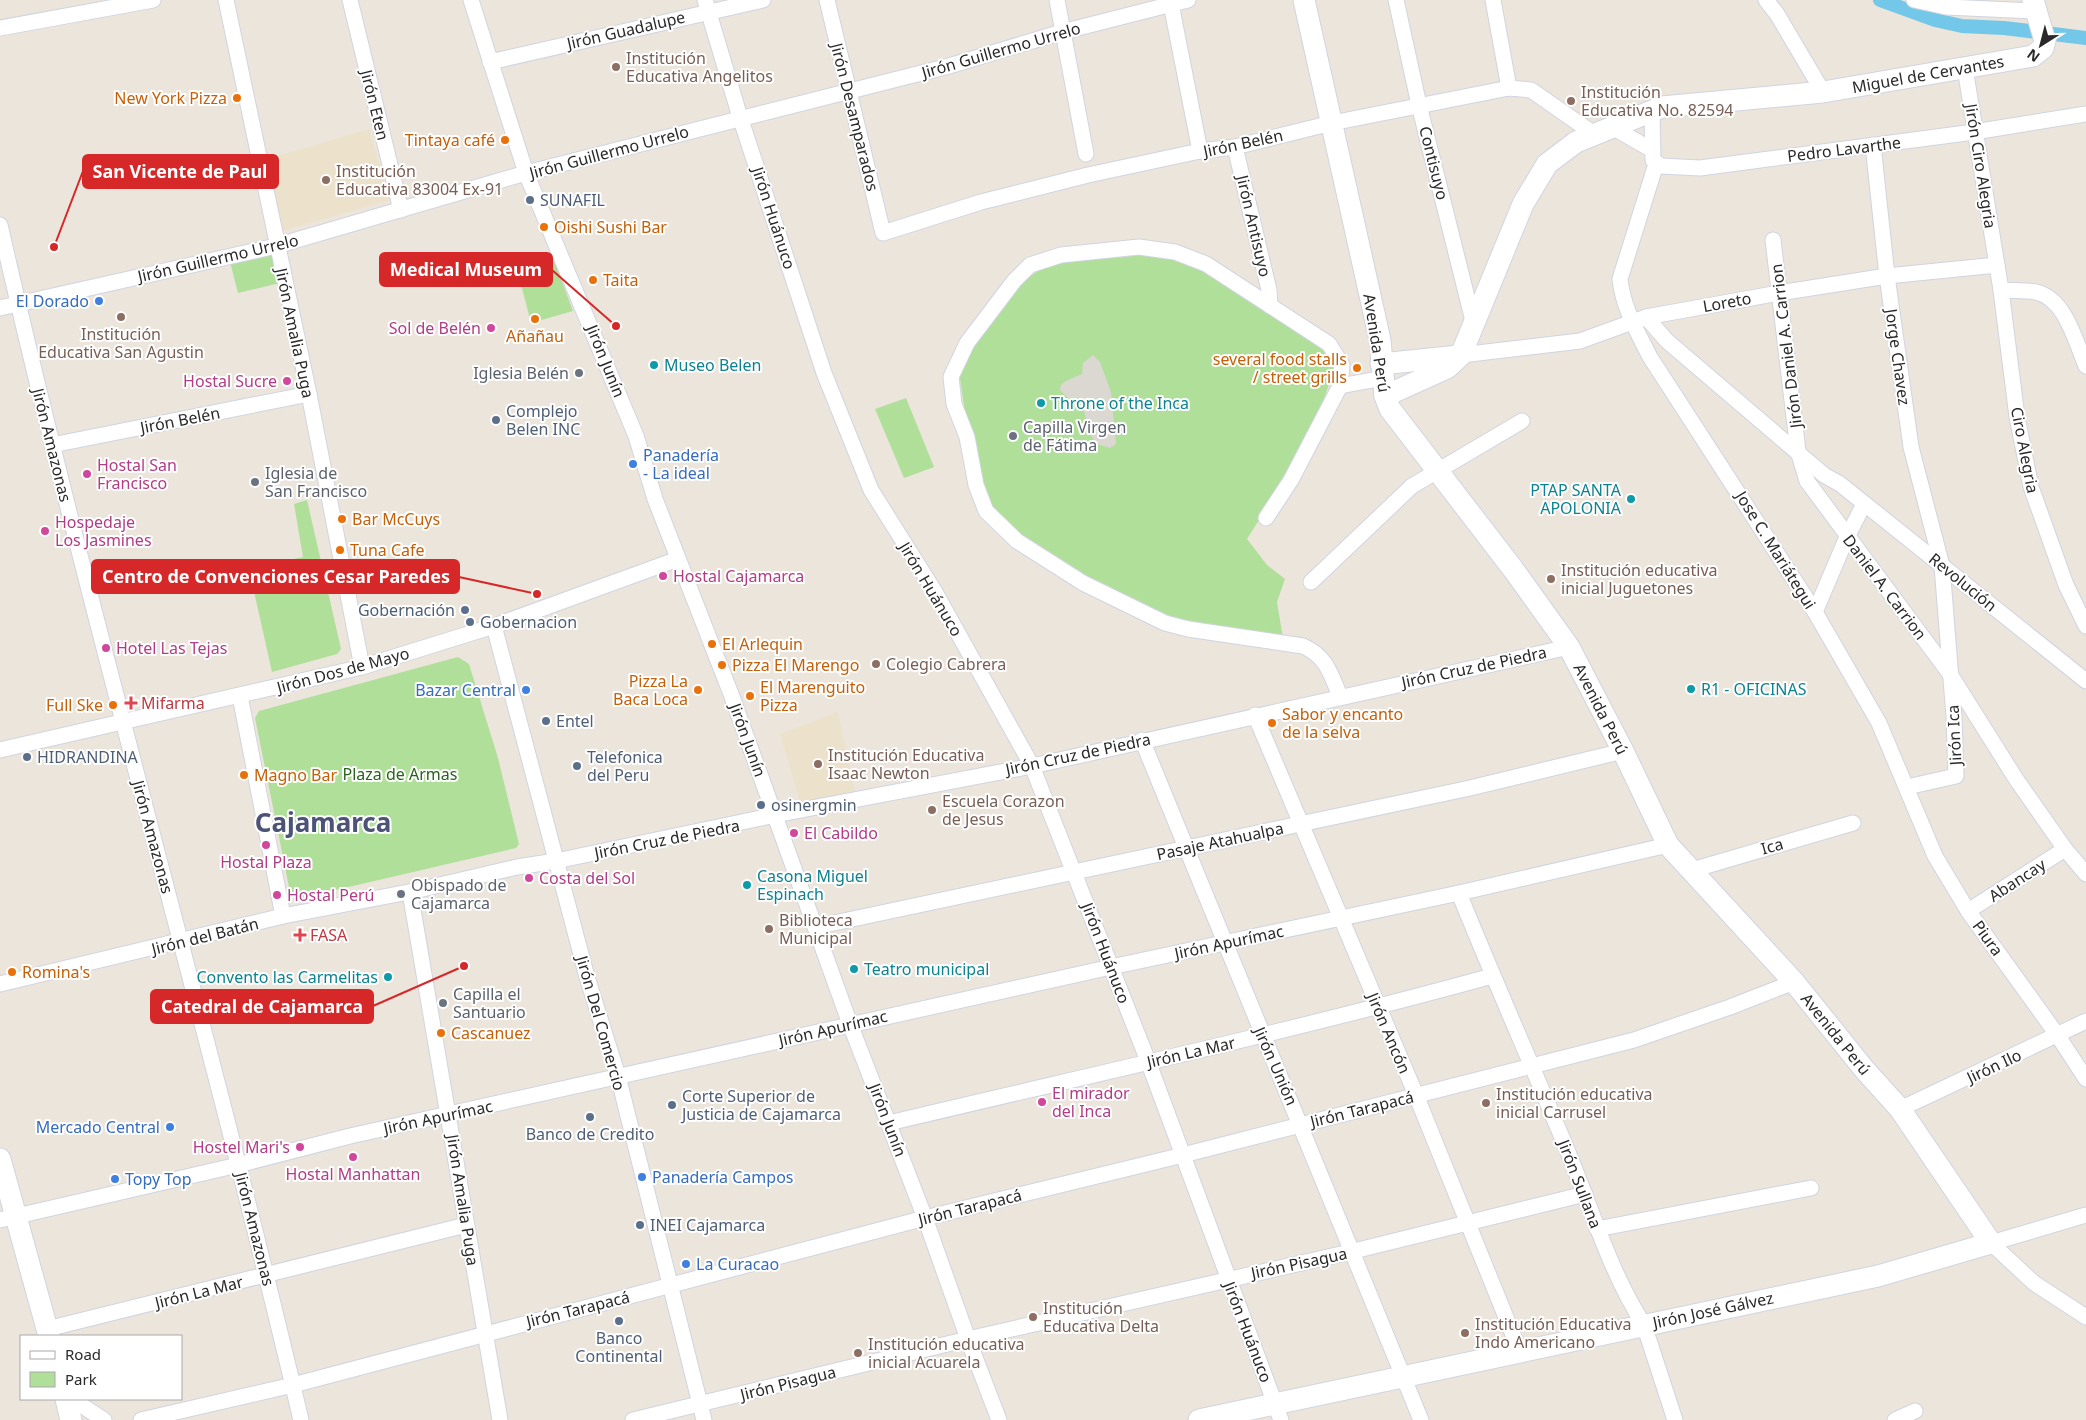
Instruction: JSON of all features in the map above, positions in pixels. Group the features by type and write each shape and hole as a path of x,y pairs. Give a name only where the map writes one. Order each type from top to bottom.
{"street":[{"path":"0,28 153,0"},
{"name":"Jirón Amalia Puga","path":"226,0 276,246 309,394 362,667"},
{"name":"Jirón Eten","path":"350,0 401,210"},
{"name":"Jirón Junín","path":"471,0 526,174 636,436 655,499 731,694 850,1024 925,1218 999,1420"},
{"name":"Jirón Guadalupe","path":"490,62 706,5 763,0"},
{"name":"Jirón Desamparados","path":"827,0 884,233"},
{"path":"1057,0 1086,154"},
{"name":"Jirón Guillermo Urrelo","path":"0,308 276,246 526,174 740,117 949,66 1062,32 1188,0"},
{"name":"Avenida Perú","path":"1304,0 1380,340 1383,379 1390,409 1569,647 1623,751 1668,845 1794,982 1864,1069 1900,1110 1990,1243 2034,1283 2086,1317"},
{"name":"Contisuyo","path":"1396,0 1419,105 1474,326"},
{"path":"1493,0 1509,88"},
{"path":"1766,0 1777,14 1822,92"},
{"path":"1914,0 2037,27"},
{"path":"1170,4 1200,151"},
{"name":"Jirón Huánuco","path":"706,5 740,117 824,373 871,490 934,592 1032,766 1148,1061 1278,1412"},
{"name":"Miguel de Cervantes","path":"1461,356 1523,204 1547,164 1560,152 1603,130 1652,110 1822,92 1965,68 2037,27"},
{"name":"Jirón Ciro Alegria","path":"1965,68 1997,265"},
{"name":"Jirón Belén","path":"884,233 999,198 1088,175 1200,151 1235,147 1332,123 1509,88 1531,90 1654,157"},
{"path":"1652,110 1654,157"},
{"name":"Pedro Lavarthe","path":"1654,157 1661,166 1700,168 1974,132 2086,114"},
{"name":"Jorge Chavez","path":"1873,145 1887,276 1911,447 1942,566 1950,674"},
{"name":"Jirón Antisuyo","path":"1235,147 1269,290 1270,306"},
{"name":"Jose C. Mariátegui","path":"1654,157 1620,279 1622,298 1631,321 1650,357 1815,612 1879,723 1907,787"},
{"name":"Jirón Amazonas","path":"0,225 52,446 267,1275 301,1420"},
{"name":"Jirón Daniel A. Carrion","path":"1773,240 1798,451 1807,481 1822,499"},
{"path":"1266,518 1291,480 1340,386 1342,365 1329,344 1206,264 1175,252 1139,247 1062,254 1030,265 1019,276 967,343 951,377 954,404 967,437 976,485 986,511 1017,541 1083,583 1165,623 1188,629 1303,646 1314,651 1324,659 1340,696"},
{"name":"Loreto","path":"1461,356 1580,341 1646,317 1779,293 1887,276 1997,265"},
{"name":"Ciro Alegria","path":"1997,265 2017,417 2031,487 2066,585 2086,626"},
{"path":"2001,290 2036,292 2052,299 2062,313 2086,366"},
{"path":"1646,317 1667,341 1798,451"},
{"path":"1383,379 1461,356"},
{"path":"1340,386 1447,368 1461,356"},
{"name":"Jirón Belén","path":"52,446 309,394"},
{"path":"1311,582 1412,486 1522,422"},
{"name":"Revolución","path":"1798,451 1824,475 1840,484 2086,681"},
{"name":"Daniel A. Carrion","path":"1822,499 1847,537 1950,674"},
{"path":"1815,612 1847,537 1864,504"},
{"name":"Jirón Dos de Mayo","path":"0,750 122,720 240,696 362,667 494,626 678,560"},
{"name":"Jirón Del Comercio","path":"494,626 587,977 618,1076 672,1285 702,1413"},
{"name":"Jirón Cruz de Piedra","path":"410,892 517,867 556,861 775,815 1032,766 1340,696 1569,647"},
{"path":"1950,674 2016,779 2065,849 2086,874"},
{"name":"Jirón Ica","path":"1907,787 1954,777 1957,774 1950,674"},
{"path":"240,696 283,916"},
{"name":"Jirón Ancón","path":"1255,715 1377,1008 1416,1096 1466,1224 1520,1352"},
{"name":"Jirón Unión","path":"1142,740 1262,1036 1354,1251 1421,1420"},
{"name":"Pasaje Atahualpa","path":"815,927 1470,788 1623,751"},
{"name":"Piura","path":"1907,787 1934,856 1968,911 2058,1036 2086,1079"},
{"name":"Ica","path":"1692,870 1853,823"},
{"name":"Jirón Apurímac","path":"8,1218 238,1165 350,1136 1111,966 1341,919 1668,845"},
{"name":"Abancay","path":"1968,911 2065,849"},
{"name":"Jirón Amalia Puga","path":"410,892 500,1420"},
{"name":"Jirón del Batán","path":"0,984 283,916 410,892"},
{"name":"Jirón Sullana","path":"1459,893 1492,976 1533,1066 1585,1194 1597,1229 1635,1312 1644,1325 1675,1420"},
{"name":"Jirón La Mar","path":"889,1123 1377,1008 1492,976"},
{"name":"Jirón Tarapacá","path":"141,1420 293,1385 485,1332 925,1218 1183,1155 1634,1040 1730,1007 1794,982"},
{"name":"Jirón Ilo","path":"1900,1110 2086,1021"},
{"path":"0,1159 8,1218 48,1332"},
{"path":"1597,1229 1810,1188"},
{"name":"Jirón Pisagua","path":"633,1420 702,1413 968,1339 1228,1278 1354,1251 1585,1194"},
{"path":"1990,1243 2086,1216"},
{"name":"Jirón La Mar","path":"48,1332 466,1224"},
{"name":"Jirón José Gálvez","path":"1199,1420 1278,1412 1404,1377 1878,1276 1990,1243"},
{"path":"66,1400 71,1420"},
{"path":"74,1400 104,1420"},
{"path":"1895,1420 1915,1411"}],"shaded area":[{"name":"Institución Educativa 83004 Ex-91","path":"369,129 390,200 279,232 264,160"},
{"path":"1093,355 1100,362 1111,392 1116,444 1110,448 1097,444 1091,436 1080,398 1068,398 1060,390 1061,385 1066,381 1082,374 1083,363"},
{"name":"Institución Educativa Isaac Newton","path":"838,712 855,793 800,802 780,734"}],"green space":[{"path":"1133,252 1174,255 1240,292 1324,351 1334,367 1327,390 1308,435 1247,539 1267,565 1285,579 1277,602 1283,638 1169,617 1093,581 1019,538 991,508 980,479 965,413 959,372 982,331 1026,279 1042,268 1062,260"},
{"path":"273,253 280,283 238,293 230,262"},
{"path":"553,257 573,311 531,323 517,269"},
{"path":"906,398 934,467 904,478 875,409"},
{"path":"307,500 341,649 337,654 272,672 249,569 303,557 294,504"},
{"name":"Plaza de Armas","path":"458,657 469,664 498,758 519,844 516,848 301,898 290,892 255,718 259,711"}],"waterway":[{"path":"1880,0 1935,20 1962,26 2004,28 2086,38"}],"place":[{"name":"Institución Educativa Angelitos","path":"616,67"},
{"name":"New York Pizza","path":"237,98"},
{"name":"Institución Educativa No. 82594","path":"1571,101"},
{"name":"Tintaya café","path":"505,140"},
{"name":"Institución Educativa 83004 Ex-91","path":"326,180"},
{"name":"SUNAFIL","path":"530,200"},
{"name":"Oishi Sushi Bar","path":"544,227"},
{"name":"San Vicente de Paul","path":"54,247"},
{"name":"Taita","path":"593,280"},
{"name":"El Dorado","path":"99,301"},
{"name":"Institución Educativa San Agustin","path":"121,317"},
{"name":"Añañau","path":"535,319"},
{"name":"Medical Museum","path":"616,326"},
{"name":"Sol de Belén","path":"491,328"},
{"name":"Museo Belen","path":"654,365"},
{"name":"several food stalls / street grills","path":"1357,368"},
{"name":"Iglesia Belén","path":"579,373"},
{"name":"Hostal Sucre","path":"287,381"},
{"name":"Throne of the Inca","path":"1041,403"},
{"name":"Complejo Belen INC","path":"496,420"},
{"name":"Capilla Virgen de Fátima","path":"1013,436"},
{"name":"Panadería - La ideal","path":"633,464"},
{"name":"Hostal San Francisco","path":"87,474"},
{"name":"Iglesia de San Francisco","path":"255,482"},
{"name":"PTAP SANTA APOLONIA","path":"1631,499"},
{"name":"Bar McCuys","path":"342,519"},
{"name":"Hospedaje Los Jasmines","path":"45,531"},
{"name":"Tuna Cafe","path":"340,550"},
{"name":"Hostal Cajamarca","path":"663,576"},
{"name":"Institución educativa inicial Juguetones","path":"1551,579"},
{"name":"Centro de Convenciones Cesar Paredes","path":"537,594"},
{"name":"Gobernación","path":"465,610"},
{"name":"Gobernacion","path":"470,622"},
{"name":"El Arlequin","path":"712,644"},
{"name":"Hotel Las Tejas","path":"106,648"},
{"name":"Colegio Cabrera","path":"876,664"},
{"name":"Pizza El Marengo","path":"722,665"},
{"name":"R1 - OFICINAS","path":"1691,689"},
{"name":"Bazar Central","path":"526,690"},
{"name":"Pizza La Baca Loca","path":"698,690"},
{"name":"El Marenguito Pizza","path":"750,696"},
{"name":"Mifarma","path":"131,703"},
{"name":"Full Ske","path":"113,705"},
{"name":"Entel","path":"546,721"},
{"name":"Sabor y encanto de la selva","path":"1272,723"},
{"name":"HIDRANDINA","path":"27,757"},
{"name":"Institución Educativa Isaac Newton","path":"818,764"},
{"name":"Telefonica del Peru","path":"577,766"},
{"name":"Magno Bar","path":"244,775"},
{"name":"osinergmin","path":"761,805"},
{"name":"Escuela Corazon de Jesus","path":"932,810"},
{"name":"El Cabildo","path":"794,833"},
{"name":"Hostal Plaza","path":"266,845"},
{"name":"Costa del Sol","path":"529,878"},
{"name":"Casona Miguel Espinach","path":"747,885"},
{"name":"Obispado de Cajamarca","path":"401,894"},
{"name":"Hostal Perú","path":"277,895"},
{"name":"Biblioteca Municipal","path":"769,929"},
{"name":"FASA","path":"300,935"},
{"name":"Catedral de Cajamarca","path":"464,966"},
{"name":"Teatro municipal","path":"854,969"},
{"name":"Romina's","path":"12,972"},
{"name":"Convento las Carmelitas","path":"388,977"},
{"name":"Capilla el Santuario","path":"443,1003"},
{"name":"Cascanuez","path":"441,1033"},
{"name":"El mirador del Inca","path":"1042,1102"},
{"name":"Institución educativa inicial Carrusel","path":"1486,1103"},
{"name":"Corte Superior de Justicia de Cajamarca","path":"672,1105"},
{"name":"Banco de Credito","path":"590,1117"},
{"name":"Mercado Central","path":"170,1127"},
{"name":"Hostel Mari's","path":"300,1147"},
{"name":"Hostal Manhattan","path":"353,1157"},
{"name":"Panadería Campos","path":"642,1177"},
{"name":"Topy Top","path":"115,1179"},
{"name":"INEI Cajamarca","path":"640,1225"},
{"name":"La Curacao","path":"686,1264"},
{"name":"Institución Educativa Delta","path":"1033,1317"},
{"name":"Banco Continental","path":"619,1321"},
{"name":"Institución Educativa Indo Americano","path":"1465,1333"},
{"name":"Institución educativa inicial Acuarela","path":"858,1353"}],"district":[{"name":"Cajamarca","path":"323,822"}]}
